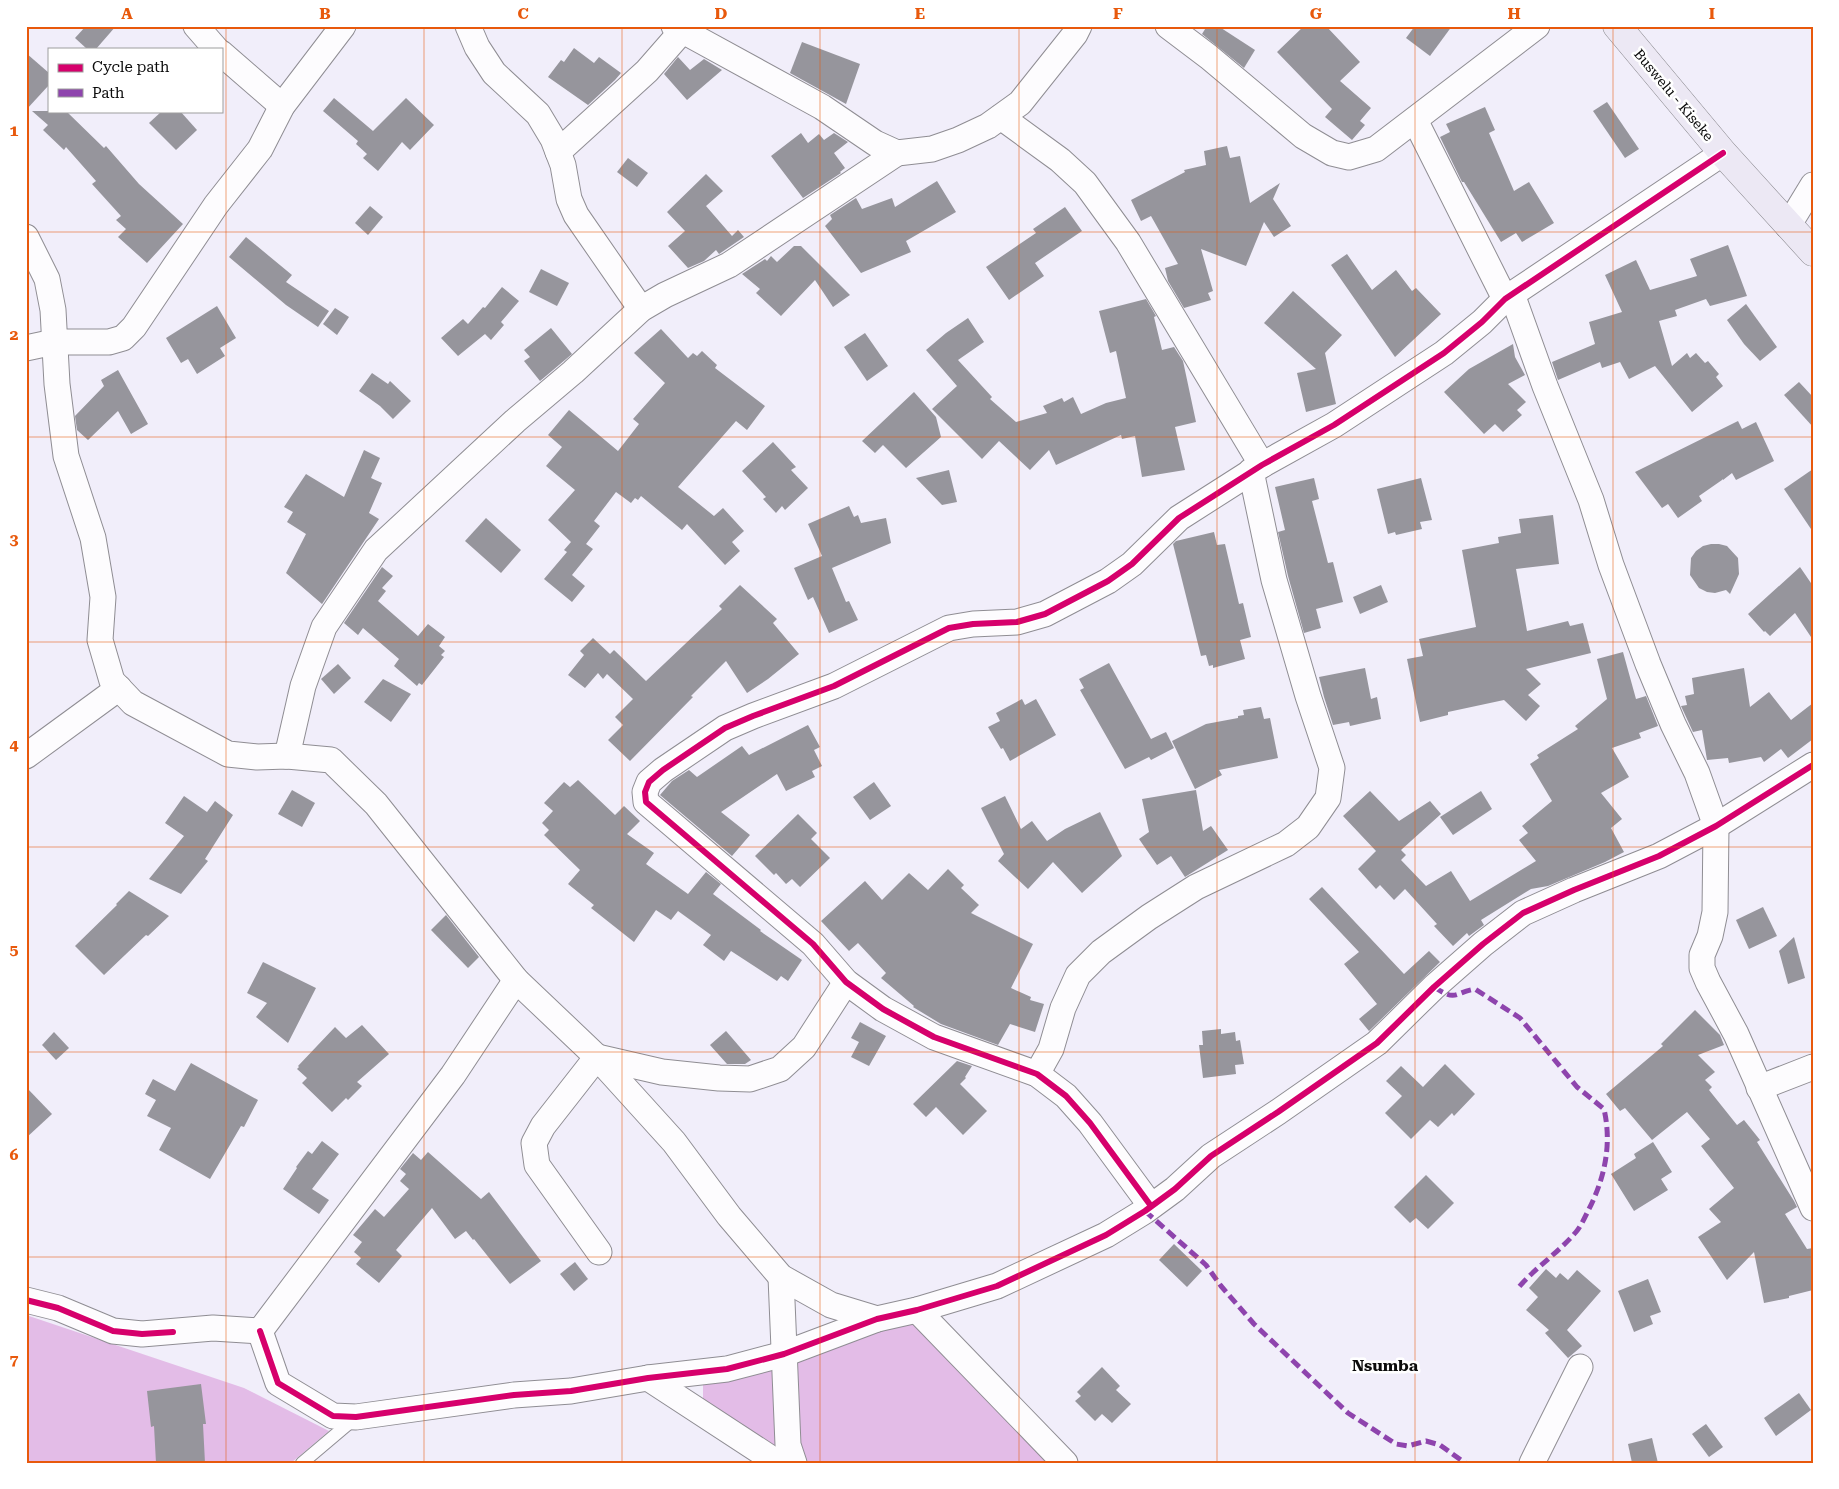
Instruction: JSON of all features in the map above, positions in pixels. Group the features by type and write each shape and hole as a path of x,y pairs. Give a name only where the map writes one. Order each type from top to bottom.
{"main road":[{"name":"Buswelu - Kiseke","path":"1617,26 1724,153 1813,252"}],"street":[{"path":"196,26 215,48"},
{"path":"26,348 54,342 109,342 124,338 134,327 216,206 260,149 282,106 342,26"},
{"path":"468,26 477,47 494,73 538,114 563,165 569,199 576,215 641,308"},
{"path":"287,756 303,686 324,627 361,570 376,550 515,420 572,372 641,308 665,294 729,265 897,154 932,149 958,140 988,126 1001,117 1020,103 1075,34 1079,26"},
{"path":"1168,26 1209,57 1303,136 1332,153 1349,157 1376,149 1537,26"},
{"path":"558,152 648,71 678,29 822,107 875,143 897,154"},
{"path":"222,54 282,106"},
{"path":"1001,117 1060,160 1084,183 1128,242 1257,468 1274,580 1308,696 1332,768 1328,798 1308,827 1286,844 1196,887 1149,917 1100,952 1078,976 1063,1008 1051,1049 1037,1074"},
{"path":"1415,120 1508,297 1591,500 1611,565 1648,664 1673,724 1697,773 1716,826 1715,912 1710,936 1702,955 1702,968 1736,1034 1813,1208"},
{"path":"1151,1206 1090,1123 1066,1096 1037,1074 934,1037 883,1009 846,982 813,944 646,802 645,792 650,782 662,770 726,728 834,686 949,628 973,624 1017,622 1045,614 1108,581 1132,564 1179,518 1257,468 1334,425 1444,353 1482,322 1508,297 1724,153"},
{"path":"1788,226 1813,185"},
{"path":"26,237 47,279 53,310 54,342 66,456 93,538 103,596 100,640 112,680 133,703 228,754 331,760 376,804 516,980 597,1057 674,1142 729,1216 781,1277 831,1305 877,1319"},
{"path":"26,756 119,688"},
{"path":"260,1331 278,1382 333,1416 356,1417 514,1395 571,1391 648,1378 727,1369 784,1354 877,1319 917,1310 996,1286 1106,1235 1175,1190 1211,1156 1377,1043 1434,987 1483,944 1523,913 1659,856 1716,826 1813,765"},
{"path":"260,1331 453,1075 516,980"},
{"path":"597,1057 662,1072 750,1079 780,1069 804,1047 846,982"},
{"path":"597,1057 543,1126 534,1143 537,1165 599,1252"},
{"path":"1759,1088 1813,1067"},
{"path":"781,1277 788,1445 794,1463"},
{"path":"26,1300 58,1308 113,1331 150,1333 213,1328 260,1331"},
{"path":"917,1310 1065,1463"},
{"path":"1532,1463 1580,1367"},
{"path":"648,1378 778,1463"}],"lane":[{"path":"302,1463 356,1417"}],"shaded area":[{"path":"920,1309 1057,1463 768,1463 703,1405 703,1376"},
{"path":"26,1315 244,1388 329,1431 291,1463 26,1463"}],"building":[{"path":"86,26 116,26 97,48 86,48 75,38"},
{"path":"1207,26 1218,26 1255,50 1244,68 1202,34"},
{"path":"1304,26 1326,26 1360,62 1340,81 1371,108 1360,121 1365,125 1352,140 1325,117 1332,109 1277,52"},
{"path":"1415,26 1452,26 1430,56 1406,38"},
{"path":"802,42 860,64 846,104 790,73"},
{"path":"574,48 594,63 599,57 621,73 588,105 548,77 561,60 564,62"},
{"path":"26,53 48,72 48,86 26,110"},
{"path":"678,57 690,70 704,59 722,70 687,100 664,74"},
{"path":"334,98 373,131 406,98 434,125 410,150 402,142 378,171 363,158 367,154 356,144 358,141 323,111"},
{"path":"1607,102 1639,149 1625,158 1593,111"},
{"path":"1485,107 1495,130 1489,133 1514,191 1529,182 1554,223 1522,242 1516,233 1501,242 1464,182 1462,182 1440,137 1450,132 1446,124"},
{"path":"32,111 67,112 104,148 106,146 139,184 183,224 147,263 118,237 126,229 116,220 121,216 92,184 96,181 66,147 64,150 43,130 48,125"},
{"path":"161,112 181,112 197,130 176,150 149,123"},
{"path":"801,133 808,143 819,134 824,140 834,133 848,142 834,153 845,168 841,173 803,198 771,156"},
{"path":"1227,146 1230,158 1240,156 1250,203 1280,183 1273,199 1291,226 1274,237 1264,222 1246,266 1201,249 1213,291 1208,293 1211,300 1184,308 1168,281 1165,268 1178,264 1151,216 1141,221 1131,200 1185,172 1184,170 1206,165 1204,151"},
{"path":"628,158 648,173 637,187 617,172"},
{"path":"706,174 723,191 706,206 732,236 738,230 744,237 719,254 716,250 704,261 688,268 668,246 685,231 667,212"},
{"path":"937,181 956,212 906,241 911,252 861,273 825,226 832,219 830,215 856,198 862,209 892,198 895,207"},
{"path":"370,206 383,217 368,235 355,223"},
{"path":"1065,207 1082,231 1035,263 1044,276 1009,300 986,267 1036,233 1033,229"},
{"path":"246,237 292,275 286,282 329,311 318,327 286,305 229,257"},
{"path":"1728,245 1747,296 1710,306 1706,299 1675,310 1677,316 1659,321 1672,366 1687,353 1690,358 1696,353 1705,363 1708,361 1719,374 1716,377 1723,386 1692,412 1655,366 1629,379 1620,362 1602,368 1600,362 1558,380 1552,362 1595,344 1589,322 1622,312 1605,275 1636,260 1650,290 1697,276 1690,259"},
{"path":"794,246 801,246 850,295 833,307 815,280 781,316 756,293 760,289 742,274 765,259 767,261 771,256 777,262"},
{"path":"1347,254 1372,290 1396,270 1412,291 1416,288 1441,314 1395,357 1331,265"},
{"path":"541,269 569,283 557,306 529,292"},
{"path":"502,287 519,301 501,322 504,325 491,340 485,334 458,356 441,338 463,319 468,324 483,307 485,308"},
{"path":"1293,291 1342,335 1325,353 1336,404 1306,412 1297,373 1316,369 1264,323"},
{"path":"1146,299 1156,316 1154,317 1162,350 1174,347 1183,361 1196,422 1175,427 1185,470 1142,477 1135,436 1122,439 1121,435 1056,465 1049,450 1030,470 999,441 982,459 932,409 957,386 926,350 968,318 984,342 958,360 992,397 990,399 1016,422 1047,413 1043,406 1062,398 1064,402 1073,397 1081,414 1106,403 1126,398 1116,351 1110,353 1099,311"},
{"path":"1746,304 1777,347 1760,361 1744,344 1727,320"},
{"path":"217,306 236,338 220,348 225,356 197,374 188,359 181,363 166,338"},
{"path":"335,308 349,317 337,335 323,324"},
{"path":"551,328 572,354 540,381 524,361 530,357 524,350"},
{"path":"661,329 688,358 693,353 697,356 702,351 717,365 715,368 765,406 747,430 736,421 678,487 714,516 723,508 744,531 732,542 740,551 725,565 687,524 682,530 641,496 638,500 635,498 631,503 616,492 594,521 600,526 586,544 593,549 572,575 585,586 572,602 544,579 567,552 564,550 571,542 548,520 575,490 546,466 562,447 548,435 569,410 618,451 639,424 633,419 665,383 634,353"},
{"path":"865,333 888,366 867,381 844,347"},
{"path":"1513,344 1515,357 1525,375 1508,384 1526,402 1517,410 1522,415 1503,432 1495,424 1484,434 1444,392 1469,369"},
{"path":"118,370 148,424 131,434 118,411 88,440 77,430 75,416 104,386 101,380"},
{"path":"372,373 388,384 390,381 411,401 393,419 380,406 359,391"},
{"path":"1799,382 1813,397 1813,427 1784,395"},
{"path":"914,392 936,417 941,437 906,468 883,445 875,453 862,441"},
{"path":"1738,421 1742,429 1756,422 1774,461 1736,480 1732,473 1699,496 1702,501 1678,518 1668,504 1662,508 1635,472"},
{"path":"773,442 796,467 791,470 808,488 785,510 782,506 776,513 763,499 766,497 742,471"},
{"path":"364,450 380,458 371,478 382,483 369,513 379,519 322,604 286,573 306,534 287,522 293,512 284,507 306,474 344,497"},
{"path":"1813,469 1813,532 1784,489"},
{"path":"949,470 957,502 942,505 916,478"},
{"path":"1314,478 1319,499 1312,501 1328,563 1333,562 1343,602 1316,609 1321,628 1304,633 1278,532 1285,530 1275,487"},
{"path":"1421,478 1432,520 1420,522 1422,529 1396,535 1395,532 1388,534 1377,489"},
{"path":"849,506 854,517 858,515 861,523 886,518 891,543 832,568 846,602 849,601 858,620 829,633 813,597 808,600 794,568 822,556 808,524"},
{"path":"1553,515 1559,564 1516,569 1527,631 1568,621 1570,626 1583,623 1591,653 1526,669 1541,684 1528,695 1540,706 1526,721 1504,700 1448,712 1448,715 1420,722 1407,659 1423,656 1419,639 1476,627 1462,550 1499,543 1498,537 1521,533 1519,519"},
{"path":"486,518 521,550 501,573 465,541"},
{"path":"1214,532 1217,545 1225,544 1239,604 1243,603 1251,637 1240,640 1245,659 1213,668 1213,665 1209,666 1206,655 1201,656 1173,544 1176,541"},
{"path":"1711,544 1727,546 1738,558 1739,574 1730,594 1726,590 1715,593 1707,592 1699,588 1690,575 1691,558 1703,546"},
{"path":"382,567 393,576 382,588 386,591 378,601 418,636 428,624 445,637 439,646 445,651 441,655 444,657 422,685 419,683 417,686 394,666 399,659 363,628 358,635 344,623"},
{"path":"1800,567 1813,586 1813,640 1795,613 1770,636 1748,614"},
{"path":"740,585 777,619 773,623 799,654 747,693 726,661 630,761 608,740 623,725 615,717 633,699 607,674 603,679 598,673 585,688 568,675 584,655 580,651 593,638 610,654 614,650 646,681 722,609 719,606"},
{"path":"1381,585 1388,602 1360,614 1353,597"},
{"path":"1623,652 1636,699 1646,696 1658,726 1639,733 1641,738 1612,748 1629,777 1601,793 1622,819 1611,828 1624,852 1548,886 1531,889 1481,920 1484,925 1469,936 1467,933 1453,946 1434,926 1437,924 1405,889 1394,900 1380,885 1376,889 1358,869 1376,851 1343,816 1370,791 1399,821 1430,801 1441,814 1401,850 1406,855 1401,860 1426,886 1451,871 1470,901 1536,861 1519,840 1528,833 1522,826 1552,801 1530,764 1539,758 1537,755 1578,729 1575,726 1607,699 1597,659"},
{"path":"1109,663 1151,739 1166,732 1174,748 1151,760 1149,757 1125,769 1080,690 1084,688 1079,679"},
{"path":"338,664 351,678 334,694 321,679"},
{"path":"1365,668 1371,699 1377,697 1381,719 1350,726 1349,722 1333,725 1319,677"},
{"path":"1744,668 1750,707 1769,692 1791,720 1813,703 1813,739 1788,758 1781,749 1764,762 1761,757 1729,763 1728,758 1707,760 1702,730 1693,732 1681,706 1687,705 1685,696 1694,694 1692,678"},
{"path":"383,679 411,694 391,722 364,702"},
{"path":"1022,699 1025,705 1036,699 1056,735 1010,761 988,727 1000,721 996,713"},
{"path":"1261,707 1264,719 1270,718 1278,758 1219,770 1222,775 1195,789 1172,741 1206,724 1238,718 1238,716 1244,715 1243,710"},
{"path":"808,725 820,747 814,750 822,766 812,771 815,777 786,791 777,774 721,812 750,835 732,856 660,795 672,781 689,770 697,777 742,746 749,755"},
{"path":"578,780 615,815 624,806 640,821 627,834 654,853 646,864 688,894 706,872 721,884 713,894 760,931 802,960 788,981 781,976 777,981 731,951 724,961 703,945 711,935 678,911 671,920 656,910 634,942 591,908 594,905 568,884 580,870 544,835 549,830 542,823 553,811 544,803 564,782 570,787"},
{"path":"874,782 891,806 870,820 853,797"},
{"path":"292,790 315,803 302,827 278,814"},
{"path":"1196,790 1203,831 1211,826 1228,850 1185,877 1171,856 1157,865 1139,839 1149,832 1142,799"},
{"path":"1481,791 1492,809 1453,835 1440,817"},
{"path":"184,796 207,812 215,801 233,815 205,859 208,861 181,894 149,879 184,836 165,823"},
{"path":"1005,796 1021,829 1032,821 1047,841 1065,829 1100,812 1122,856 1082,893 1053,862 1028,889 998,861 1004,854 981,808"},
{"path":"798,814 817,833 811,839 830,858 800,887 792,879 786,884 755,856"},
{"path":"948,869 964,885 961,888 979,905 971,913 1033,944 1011,988 1031,997 1030,1000 1044,1004 1035,1032 1010,1024 998,1045 941,1024 913,1007 881,978 886,973 858,943 849,951 821,921 865,881 882,900 909,873 928,890"},
{"path":"1322,887 1404,974 1429,951 1440,962 1369,1031 1359,1019 1377,1004 1344,964 1359,952 1309,899"},
{"path":"129,891 169,916 104,975 75,946"},
{"path":"1763,907 1777,936 1749,949 1736,920"},
{"path":"446,915 479,957 468,968 431,930"},
{"path":"1794,937 1805,978 1788,984 1779,951"},
{"path":"263,962 316,988 288,1043 256,1017 267,1003 247,993"},
{"path":"1695,1010 1720,1035 1724,1045 1698,1055 1715,1072 1705,1080 1712,1087 1709,1090 1737,1125 1744,1120 1760,1140 1757,1142 1794,1201 1797,1207 1785,1214 1807,1249 1813,1248 1813,1290 1789,1296 1789,1298 1764,1303 1754,1252 1727,1280 1698,1237 1721,1222 1709,1209 1734,1188 1701,1146 1710,1139 1687,1112 1652,1140 1625,1108 1620,1111 1606,1094 1663,1046 1661,1044"},
{"path":"860,1022 886,1036 869,1066 851,1057 859,1042 851,1038"},
{"path":"362,1025 389,1054 357,1082 362,1086 332,1112 302,1083 307,1078 297,1069 298,1066 335,1027 346,1038"},
{"path":"1221,1029 1221,1034 1235,1032 1236,1041 1240,1040 1244,1064 1235,1065 1236,1074 1203,1078 1199,1045 1203,1045 1202,1031"},
{"path":"726,1031 751,1060 745,1064 727,1064 710,1045"},
{"path":"54,1032 69,1048 56,1060 42,1045"},
{"path":"957,1061 972,1066 966,1078 960,1084 987,1111 963,1135 936,1107 926,1117 913,1104"},
{"path":"191,1063 258,1100 244,1127 241,1126 210,1179 159,1150 171,1128 147,1116 156,1100 145,1094 153,1079 175,1091"},
{"path":"1445,1064 1475,1094 1454,1116 1452,1113 1438,1127 1430,1120 1411,1139 1385,1113 1402,1096 1386,1081 1401,1066 1423,1087"},
{"path":"26,1087 52,1114 26,1138"},
{"path":"322,1141 339,1154 312,1189 329,1200 319,1214 283,1189 308,1151 312,1154"},
{"path":"1653,1142 1672,1172 1661,1179 1668,1190 1634,1211 1611,1174 1636,1158 1634,1154"},
{"path":"428,1152 481,1199 489,1192 541,1261 510,1284 466,1231 455,1239 432,1208 396,1250 402,1256 379,1283 356,1264 361,1258 354,1252 362,1242 353,1235 375,1209 384,1217 409,1189 400,1181 406,1174 400,1169 413,1153 421,1160"},
{"path":"1426,1175 1454,1203 1428,1229 1416,1218 1410,1223 1394,1207"},
{"path":"1174,1244 1202,1271 1187,1287 1159,1260"},
{"path":"575,1262 588,1279 574,1291 560,1274"},
{"path":"1546,1269 1556,1278 1560,1273 1568,1280 1577,1270 1601,1291 1567,1330 1582,1346 1568,1358 1545,1333 1549,1330 1526,1310 1538,1297 1529,1288"},
{"path":"1648,1279 1661,1312 1650,1316 1653,1324 1634,1332 1618,1291"},
{"path":"1102,1367 1120,1386 1116,1390 1131,1404 1112,1423 1102,1414 1095,1421 1075,1401 1081,1396 1077,1392"},
{"path":"201,1384 206,1424 203,1424 205,1463 156,1463 154,1426 151,1427 147,1391"},
{"path":"1799,1393 1811,1410 1776,1436 1764,1418"},
{"path":"1706,1424 1723,1447 1709,1457 1692,1434"},
{"path":"1652,1438 1658,1463 1632,1463 1628,1444"}],"marked path":[{"path":"1434,987 1441,992 1451,995 1475,989 1520,1018 1577,1087 1604,1109 1607,1135 1606,1160 1595,1197 1576,1232 1518,1288"},
{"path":"1145,1211 1206,1265 1221,1286 1254,1324 1348,1413 1396,1444 1408,1446 1426,1441 1440,1445 1465,1463"}],"cycle path":[{"path":"1151,1206 1090,1123 1066,1096 1037,1074 934,1037 883,1009 846,982 813,944 646,802 645,792 649,782 663,770 725,728 834,686 949,628 973,624 1017,622 1045,614 1108,581 1132,564 1179,518 1262,465 1334,425 1444,353 1482,322 1505,299 1723,153"},
{"path":"260,1331 278,1383 333,1416 356,1417 514,1395 571,1391 648,1378 727,1369 784,1354 877,1319 917,1310 997,1286 1106,1235 1145,1211 1175,1189 1211,1156 1377,1043 1434,987 1483,944 1523,913 1659,856 1716,826 1813,765"},
{"path":"26,1300 58,1308 113,1331 142,1334 173,1332"}],"district":[{"name":"Nsumba","path":"1385,1365"}]}
